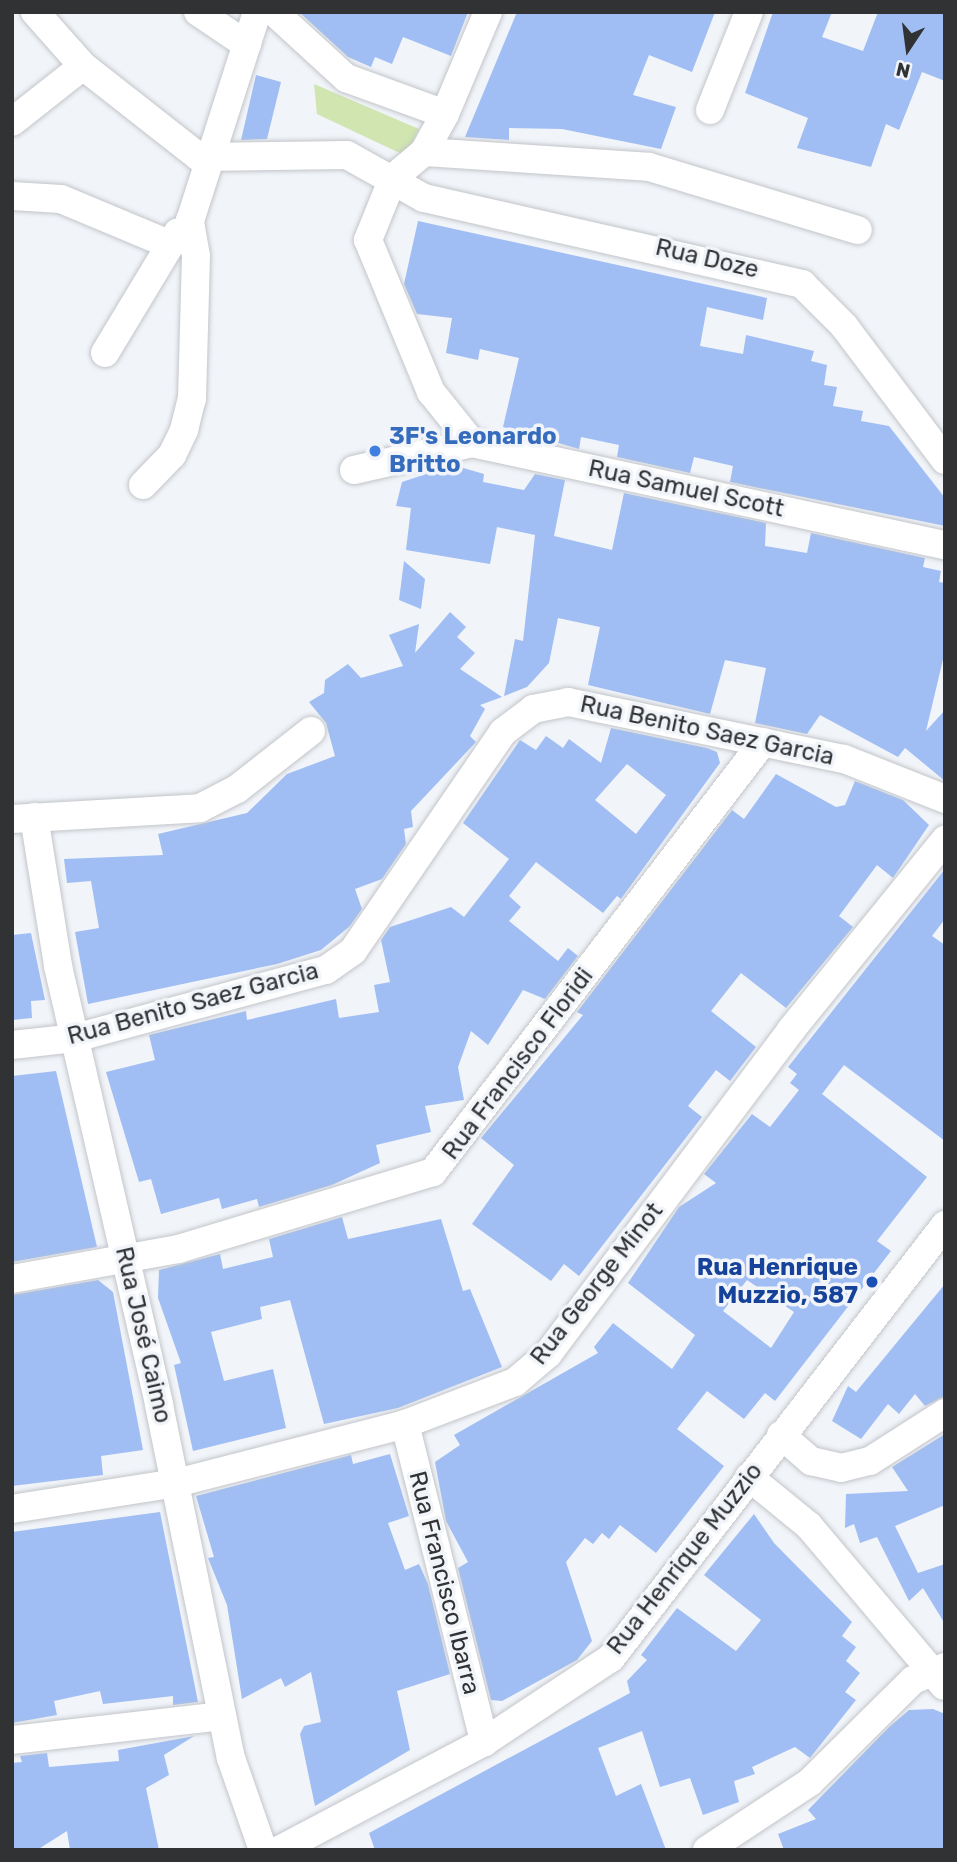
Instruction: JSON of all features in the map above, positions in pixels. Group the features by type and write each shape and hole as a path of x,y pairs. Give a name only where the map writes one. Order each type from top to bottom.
{"street":[{"path":"35,12 83,66 199,157 213,160"},
{"path":"198,12 247,45"},
{"path":"105,353 166,243 190,220 213,160 257,12"},
{"path":"274,12 346,78 445,114"},
{"path":"354,470 472,443 431,392 374,260 369,226 393,178 424,152 445,114 488,12"},
{"path":"710,110 749,12"},
{"path":"12,122 83,66"},
{"name":"Rua Doze","path":"213,160 319,151 347,155 393,178 424,198 802,285 844,326 945,460"},
{"path":"424,152 649,167 858,230"},
{"path":"12,197 61,200 166,243"},
{"path":"143,485 172,455 192,399 196,256 190,220"},
{"name":"Rua Samuel Scott","path":"472,443 945,545"},
{"name":"Rua Benito Saez Garcia","path":"12,1045 75,1038 326,970 353,951 503,732 533,709 568,702 844,759 945,799"},
{"path":"23,818 200,808 237,789 311,731"},
{"name":"Rua Francisco Floridi","path":"12,1279 126,1261 391,1190 433,1172 764,743"},
{"name":"Rua José Caimo","path":"23,818 176,1483 222,1716 250,1824 263,1850"},
{"name":"Rua George Minot","path":"12,1509 176,1483 405,1424 483,1398 548,1354 791,1030 945,840"},
{"name":"Rua Henrique Muzzio","path":"279,1850 484,1742 611,1658 945,1225"},
{"path":"781,1435 811,1461 841,1468 870,1461 945,1413"},
{"name":"Rua Francisco Ibarra","path":"405,1424 484,1742"},
{"path":"707,1850 810,1782 897,1693 941,1676 809,1526 749,1476"},
{"path":"12,1740 222,1716"}],"green space":[{"path":"314,84 419,129 406,156 317,114"}],"building":[{"path":"299,12 468,12 451,56 403,37 392,64 375,57 371,67 348,57"},
{"path":"517,12 715,12 692,72 649,55 633,95 676,107 661,149 562,129 509,128 509,140 465,137"},
{"path":"773,12 832,12 822,37 863,51 878,12 945,12 945,81 922,72 899,130 886,124 871,167 797,148 808,118 745,93"},
{"path":"256,75 281,82 267,139 241,140"},
{"path":"418,221 767,298 763,320 707,307 700,346 743,354 746,335 814,351 811,361 827,365 824,385 837,387 833,406 863,411 861,421 889,426 945,498 945,526 730,482 733,466 694,457 690,473 617,457 619,445 581,437 579,449 503,427 519,358 480,349 478,360 446,353 452,318 417,314 404,284"},
{"path":"453,465 484,474 483,482 524,490 535,474 565,480 554,536 612,550 624,493 766,523 765,546 807,553 811,533 925,558 923,567 941,571 939,582 945,583 945,651 926,731 945,710 945,781 905,748 898,757 820,715 807,734 755,723 766,668 725,660 710,714 588,685 600,627 558,618 549,663 527,687 504,696 515,639 523,641 535,535 497,527 490,564 406,550 411,508 396,506 402,482"},
{"path":"404,561 425,579 421,609 399,600"},
{"path":"450,612 466,627 457,637 475,653 460,669 502,697 480,705 485,709 470,736 476,742 411,811 413,827 404,829 406,844 382,879 355,889 362,909 350,926 321,950 277,964 88,1004 75,932 99,928 91,881 67,883 64,859 163,855 158,834 247,813 287,774 335,756 326,723 309,702 324,693 325,680 348,664 361,678 403,666 389,635 419,624 415,653"},
{"path":"611,728 707,748 717,752 720,763 621,899 617,896 603,913 536,862 509,896 521,907 509,921 558,961 568,948 578,956 545,999 523,990 488,1045 471,1031 458,1067 464,1100 425,1106 431,1132 376,1145 380,1163 332,1185 259,1207 257,1199 222,1209 219,1198 161,1214 151,1179 139,1182 106,1072 155,1060 149,1035 246,1011 247,1020 336,999 339,1018 379,1012 374,985 390,982 381,940 390,927 451,907 464,917 509,859 463,823 520,740 536,750 546,736 563,748 569,739 601,763","holes":["627,764 666,795 636,834 595,800"]},
{"path":"776,774 836,807 845,805 855,781 903,800 929,825 893,878 877,865 839,916 853,927 786,1008 741,973 711,1011 756,1047 730,1081 716,1070 688,1106 702,1117 579,1276 564,1264 551,1281 472,1224 514,1165 481,1138 583,1015 577,1012 732,810 744,819"},
{"path":"945,869 945,919 932,936 945,945 945,1141 844,1065 822,1094 927,1177 877,1241 891,1251 775,1401 765,1393 744,1419 707,1391 677,1429 724,1466 656,1553 620,1525 609,1539 602,1533 593,1544 585,1538 566,1562 592,1641 577,1660 502,1701 491,1700 458,1568 468,1562 446,1521 435,1462 460,1445 454,1435 598,1353 594,1347 613,1323 672,1369 695,1335 628,1283 679,1207 716,1183 704,1174 752,1114 770,1127 799,1090 790,1083 797,1074 788,1067","holes":["747,1280 794,1312 771,1348 723,1311"]},
{"path":"31,933 45,1000 31,1001 32,1018 12,1020 12,935"},
{"path":"56,1071 97,1247 12,1262 12,1076"},
{"path":"342,1217 348,1239 441,1219 463,1291 470,1289 502,1367 398,1408 324,1424 290,1300 260,1307 262,1319 211,1332 224,1381 273,1369 286,1428 193,1451 174,1365 181,1363 158,1298 159,1270 220,1254 223,1269 273,1257 269,1239"},
{"path":"98,1280 113,1292 143,1450 101,1456 103,1475 12,1486 12,1295"},
{"path":"945,1284 945,1396 925,1406 915,1394 899,1414 888,1404 861,1439 832,1421 848,1386 856,1392"},
{"path":"945,1434 945,1505 895,1526 918,1573 945,1564 945,1624 923,1588 909,1601 877,1537 860,1543 854,1524 845,1528 846,1494 908,1491 892,1467"},
{"path":"390,1454 409,1516 388,1523 405,1570 419,1564 428,1584 450,1674 397,1691 410,1750 315,1806 300,1734 304,1726 321,1722 311,1672 285,1687 281,1678 242,1699 227,1605 208,1558 214,1557 196,1496 351,1455 353,1464"},
{"path":"160,1512 198,1702 173,1705 173,1696 103,1704 100,1691 54,1701 57,1715 12,1723 12,1532"},
{"path":"754,1514 774,1543 852,1622 842,1636 856,1647 846,1661 860,1673 845,1692 856,1700 810,1758 795,1747 752,1767 755,1774 734,1781 739,1802 703,1815 690,1778 660,1787 642,1731 598,1748 616,1796 641,1784 666,1850 375,1850 369,1833 630,1693 627,1681 647,1660 641,1655 677,1608 736,1651 761,1620 704,1575"},
{"path":"933,1709 945,1714 945,1850 784,1850 778,1834 816,1819 808,1810 889,1727 909,1710"},
{"path":"194,1736 164,1755 169,1775 146,1788 159,1850 70,1850 67,1831 37,1850 12,1850 12,1763 22,1762 20,1756 47,1753 49,1767 119,1761 118,1750"}],"place":[{"name":"3F's Leonardo Britto","path":"375,451"},
{"name":"Rua Henrique Muzzio, 587","path":"872,1282"}]}
